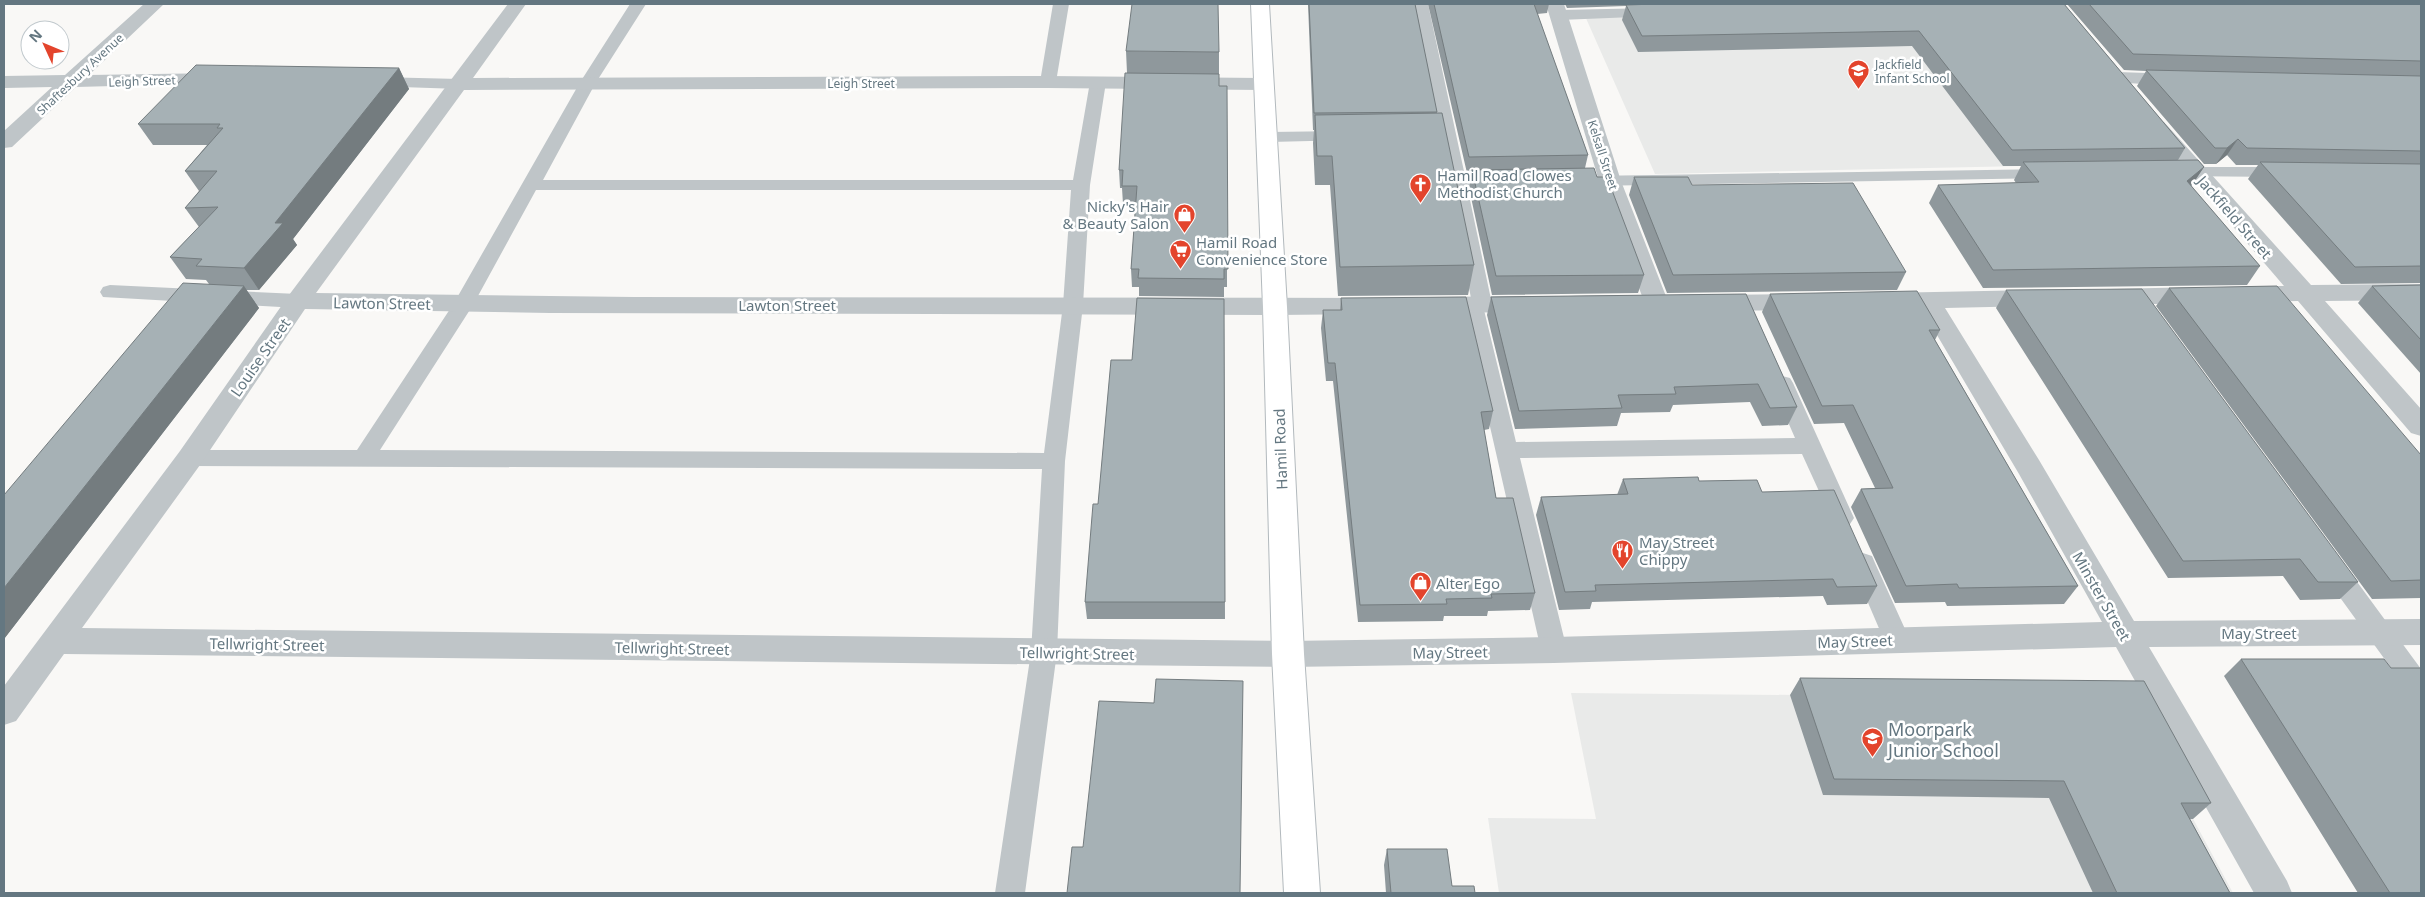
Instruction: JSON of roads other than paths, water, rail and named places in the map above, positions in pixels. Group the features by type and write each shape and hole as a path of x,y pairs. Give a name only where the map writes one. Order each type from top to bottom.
{"street":[{"name":"Shaftesbury Avenue","path":"4,142 71,83 155,4"},
{"name":"Louise Street","path":"4,711 190,458 298,301 460,84 517,4"},
{"name":"Hamil Road","path":"1260,4 1262,84 1275,308 1288,654 1302,893"},
{"name":"Kelsall Street","path":"1557,10 1610,181 1665,304 1751,312 1824,302"},
{"name":"Jackfield Street","path":"2196,80 2111,71 2195,171 2421,426"},
{"name":"Leigh Street","path":"4,82 71,83 243,78"},
{"name":"Leigh Street","path":"460,84 1048,82 1262,84"},
{"path":"2086,297 2421,292"},
{"path":"1862,301 2057,298"},
{"name":"Minster Street","path":"1928,300 2029,466 2274,893"},
{"name":"Lawton Street","path":"298,301 463,305 1073,305 1275,308 1550,304"},
{"name":"May Street","path":"1288,654 1554,650 2124,634 2421,632"},
{"name":"Tellwright Street","path":"57,641 1288,654"}],"lane":[{"path":"364,457 463,305 587,84 638,4"},
{"path":"1048,82 1061,4"},
{"path":"1420,4 1458,182 1478,304 1506,450 1554,650"},
{"path":"1557,10 1667,12"},
{"path":"362,81 460,84"},
{"path":"1010,893 1044,652 1054,461 1073,305 1080,185 1098,82"},
{"path":"1428,136 1448,135"},
{"path":"1265,137 1361,136"},
{"path":"2155,172 2303,172"},
{"path":"1572,181 2066,173"},
{"path":"1458,182 1515,181"},
{"path":"532,185 1080,185"},
{"path":"110,292 298,301"},
{"path":"2136,296 2153,320"},
{"path":"1774,365 1897,640"},
{"path":"1506,450 1810,446"},
{"path":"190,458 364,457 1054,461"},
{"path":"2322,553 2421,689"}],"place":[{"name":"Jackfield Infant School","path":"1859,90"},
{"name":"Hamil Road Clowes Methodist Church","path":"1421,203"},
{"name":"Nicky's Hair & Beauty Salon","path":"1185,234"},
{"name":"Hamil Road Convenience Store","path":"1180,270"},
{"name":"May Street Chippy","path":"1623,570"},
{"name":"Alter Ego","path":"1420,602"},
{"name":"Moorpark Junior School","path":"1872,758"}]}
